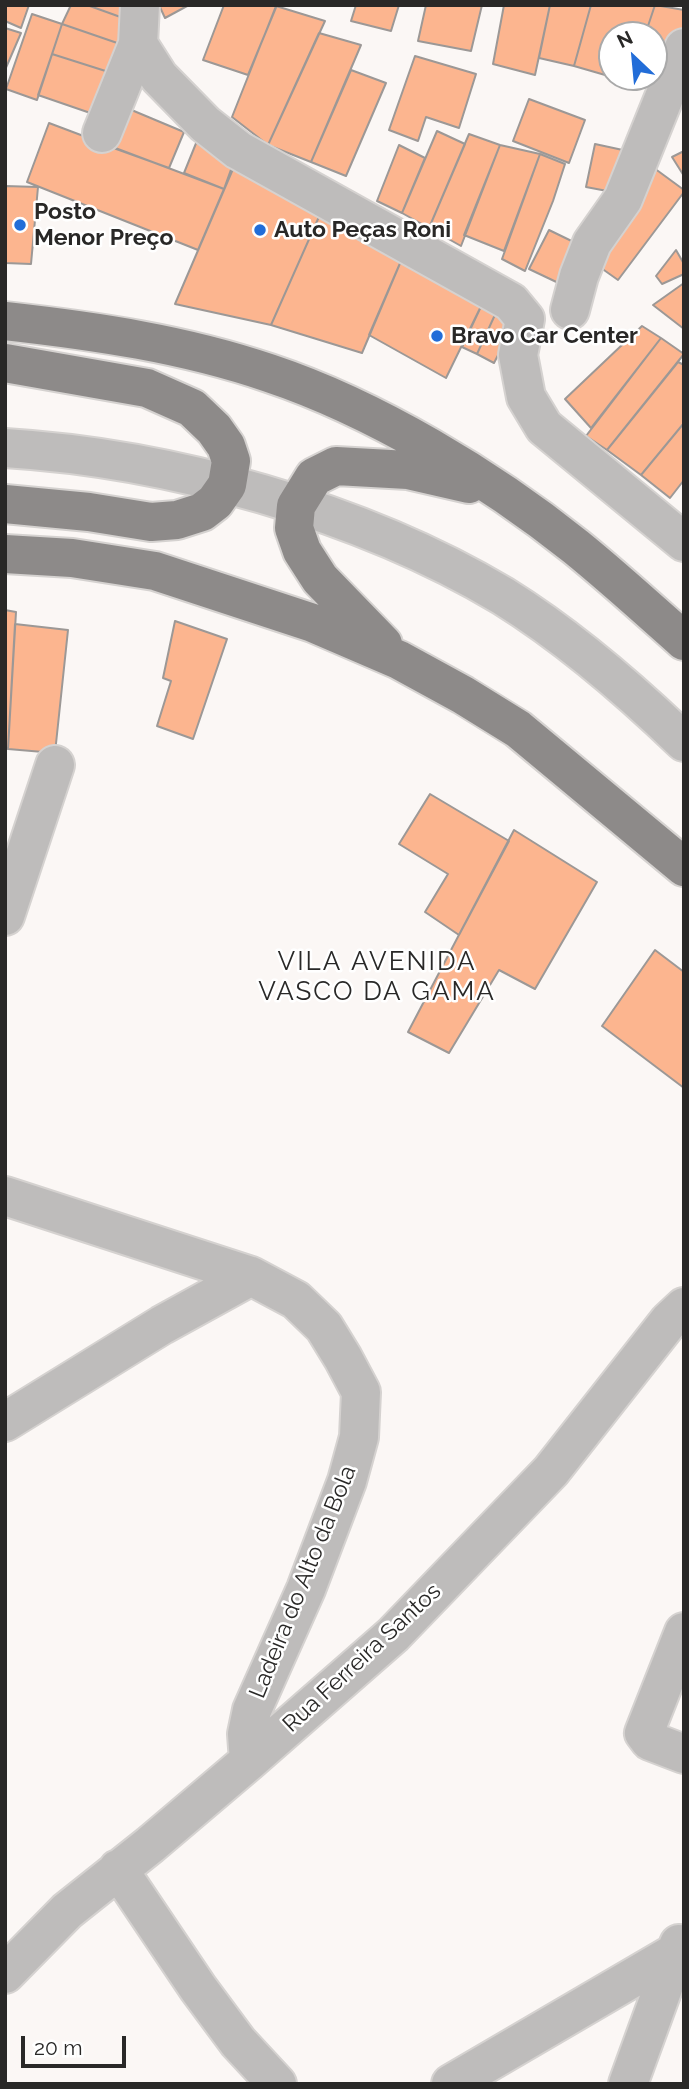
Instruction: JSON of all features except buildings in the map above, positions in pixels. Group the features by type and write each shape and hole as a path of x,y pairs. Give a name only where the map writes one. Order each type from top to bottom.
{"main road":[{"path":"5,321 78,329 176,346 270,373 353,406 418,441 498,491 575,546 684,641"},
{"path":"5,363 147,388 192,408 214,429 226,446 231,461 227,485 215,502 202,512 177,520 151,522 89,512 5,504"},
{"path":"399,660 320,579 302,551 294,528 296,506 314,477 336,466 408,470 498,491"},
{"path":"5,554 72,558 155,572 313,623 399,660 517,729 684,867"}],"street":[{"path":"102,133 138,44 140,5"},
{"path":"138,44 159,77 205,124 238,150 512,302 525,319 518,355 526,397 544,427 684,542"},
{"path":"570,310 592,243 623,199 684,48"},
{"path":"5,448 131,464 227,485 329,516 435,560 503,597 575,646 643,703 684,742"},
{"path":"5,916 54,765"},
{"name":"Ladeira do Alto da Bola","path":"5,1196 251,1276 296,1300 324,1327 360,1392 359,1437 347,1481 306,1589 252,1710 247,1734 249,1761"},
{"path":"5,1422 162,1325 251,1276"},
{"name":"Rua Ferreira Santos","path":"5,1974 67,1911 249,1761 393,1635 551,1472 669,1321 684,1307"},
{"path":"684,1632 644,1733 650,1741 684,1754"},
{"path":"118,1870 230,2031 277,2084"},
{"path":"452,2084 679,1943"},
{"path":"628,2084 679,1943"}],"place":[{"name":"Posto Menor Preço","path":"20,225"},
{"name":"Auto Peças Roni","path":"260,230"},
{"name":"Bravo Car Center","path":"437,336"}],"district":[{"name":"VILA AVENIDA VASCO DA GAMA","path":"377,976"}]}
